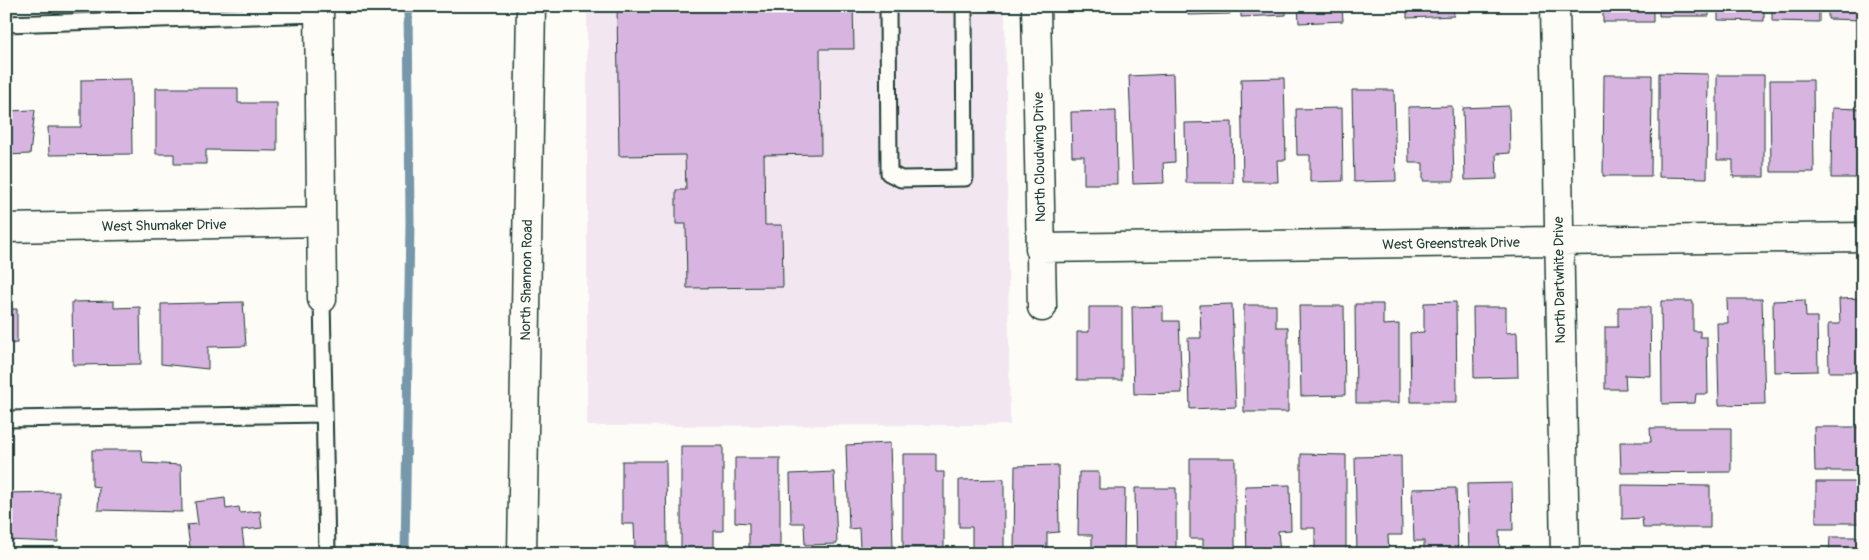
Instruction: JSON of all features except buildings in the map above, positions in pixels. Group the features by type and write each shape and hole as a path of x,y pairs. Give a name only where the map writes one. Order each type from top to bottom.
{"street":[{"name":"North Shannon Road","path":"522,554 531,6"},
{"name":"North Cloudwing Drive","path":"1036,6 1042,307"},
{"name":"North Dartwhite Drive","path":"1555,6 1565,554"},
{"path":"319,10 322,299"},
{"name":"West Shumaker Drive","path":"6,228 321,222"},
{"name":"West Greenstreak Drive","path":"1040,248 1863,237"}],"lane":[{"path":"888,6 889,173 901,179 965,178 964,6"},
{"path":"6,24 319,10"},
{"path":"322,299 327,554"},
{"path":"6,419 324,414"}],"shaded area":[{"path":"587,6 1005,6 1010,425 587,426"}],"waterway":[{"path":"405,554 410,222 408,6"}]}
